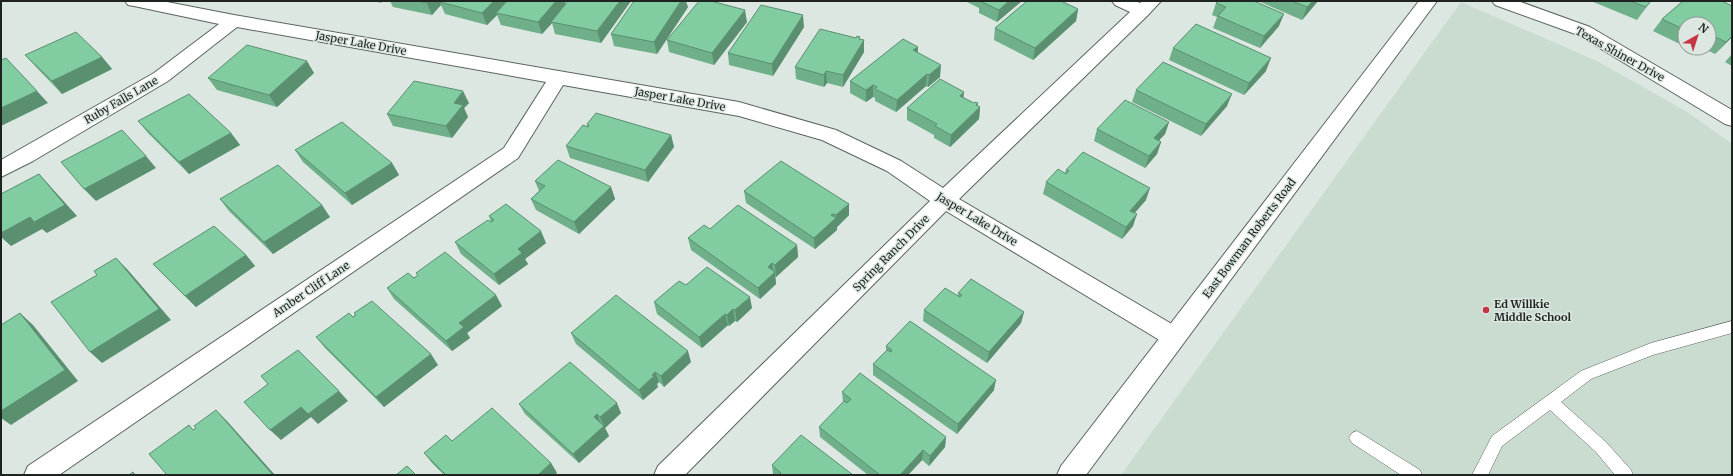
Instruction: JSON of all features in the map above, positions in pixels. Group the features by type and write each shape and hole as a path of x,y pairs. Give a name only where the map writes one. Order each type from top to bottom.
{"street":[{"name":"Jasper Lake Drive","path":"134,1 234,21 739,109 829,135 894,166 944,200 1174,337"},
{"path":"1121,1 1147,6"},
{"name":"East Bowman Roberts Road","path":"1070,475 1428,1"},
{"name":"Texas Shiner Drive","path":"1501,1 1584,32 1732,119"},
{"name":"Spring Ranch Drive","path":"667,475 944,200 1147,6"},
{"name":"Ruby Falls Lane","path":"1,169 161,77 234,21"},
{"name":"Amber Cliff Lane","path":"37,475 511,153 558,78"}],"lane":[{"path":"1480,475 1498,441 1586,375 1651,349 1732,327"},
{"path":"1550,401 1601,447 1625,475"},
{"path":"1357,438 1414,475"}],"shaded area":[{"name":"Ed Willkie Middle School","path":"1461,2 1597,61 1689,113 1732,144 1732,475 1121,475"}],"building":[{"path":"417,1 429,1 427,3"},
{"path":"494,1 482,13 440,2"},
{"path":"507,1 556,1 538,22 496,13"},
{"path":"568,1 620,1 597,31 551,22"},
{"path":"634,1 681,1 654,42 611,34"},
{"path":"699,1 711,1 745,10 712,53 667,40"},
{"path":"980,1 1009,1 999,10"},
{"path":"1027,1 1061,1 1078,9 1035,48 995,28"},
{"path":"1219,1 1254,1 1284,14 1264,36 1218,16 1226,7 1216,3"},
{"path":"1292,1 1313,1 1307,7"},
{"path":"1630,1 1651,1 1646,7"},
{"path":"1683,1 1722,1 1732,6 1732,36 1726,42 1717,38 1717,16 1677,16 1677,26 1662,19"},
{"path":"761,5 803,15 772,64 728,53"},
{"path":"1196,24 1271,58 1249,83 1173,48"},
{"path":"820,29 856,38 857,36 860,37 859,39 864,40 843,75 826,71 824,75 795,67"},
{"path":"76,32 102,57 52,81 25,55"},
{"path":"903,39 918,47 913,50 941,65 929,75 927,74 897,100 875,89 877,87 873,85 866,90 850,81"},
{"path":"247,45 307,61 269,95 208,78"},
{"path":"6,58 37,91 1,108 1,60"},
{"path":"1163,62 1232,94 1206,124 1136,90"},
{"path":"940,79 964,92 960,96 974,103 978,103 976,105 980,107 951,135 935,126 937,124 907,108"},
{"path":"414,81 463,91 454,103 463,105 446,126 387,114"},
{"path":"189,94 231,133 179,162 138,121"},
{"path":"1125,100 1169,122 1154,138 1161,142 1149,156 1097,129"},
{"path":"596,113 671,135 645,170 566,146 583,125 588,127 589,125 587,124"},
{"path":"342,122 392,163 345,193 295,150"},
{"path":"122,130 146,156 84,189 61,162"},
{"path":"1083,152 1150,188 1130,211 1137,214 1126,227 1046,182 1058,169 1066,174 1069,171 1066,170"},
{"path":"558,160 611,187 574,222 531,199 545,186 535,181"},
{"path":"781,161 849,204 836,215 831,215 836,218 814,238 744,191"},
{"path":"278,165 322,205 264,242 220,199"},
{"path":"39,174 65,205 34,222 30,217 1,233 1,194"},
{"path":"506,204 541,231 518,249 522,253 494,274 455,242 488,220 491,222 494,220 489,216"},
{"path":"738,205 797,245 775,265 772,263 768,267 775,272 758,288 688,238 704,225 710,229"},
{"path":"214,226 246,255 185,296 153,264"},
{"path":"445,252 496,295 459,323 464,327 446,341 387,288 408,273 414,278 418,275 416,273"},
{"path":"116,258 159,309 90,352 51,302 97,275 94,271"},
{"path":"707,267 750,297 735,310 733,309 727,315 725,314 699,337 654,302 679,281 686,285"},
{"path":"971,279 1024,312 989,352 924,310 945,288 960,297 962,295 958,293"},
{"path":"616,295 688,351 661,376 655,372 652,375 654,376 639,390 571,333"},
{"path":"372,301 431,354 376,397 316,337 349,313 353,317 356,315 354,313"},
{"path":"20,313 65,370 1,411 1,325"},
{"path":"910,321 996,380 958,424 873,364 887,350 891,352 892,350 886,346"},
{"path":"298,350 339,391 308,414 301,407 270,430 244,402 268,384 261,376"},
{"path":"570,362 617,403 600,417 597,414 594,417 604,426 573,454 519,404"},
{"path":"860,373 946,437 930,456 923,450 900,475 880,475 819,427 844,401 847,403 851,399 842,392"},
{"path":"492,408 551,463 538,475 446,475 424,453 446,435 452,441"},
{"path":"216,410 273,475 167,475 149,454 189,425 193,430 196,428 194,426"},
{"path":"801,435 853,475 779,475 781,473 772,465"},
{"path":"407,466 416,475 396,475"}],"place":[{"name":"Ed Willkie Middle School","path":"1486,310"}]}
